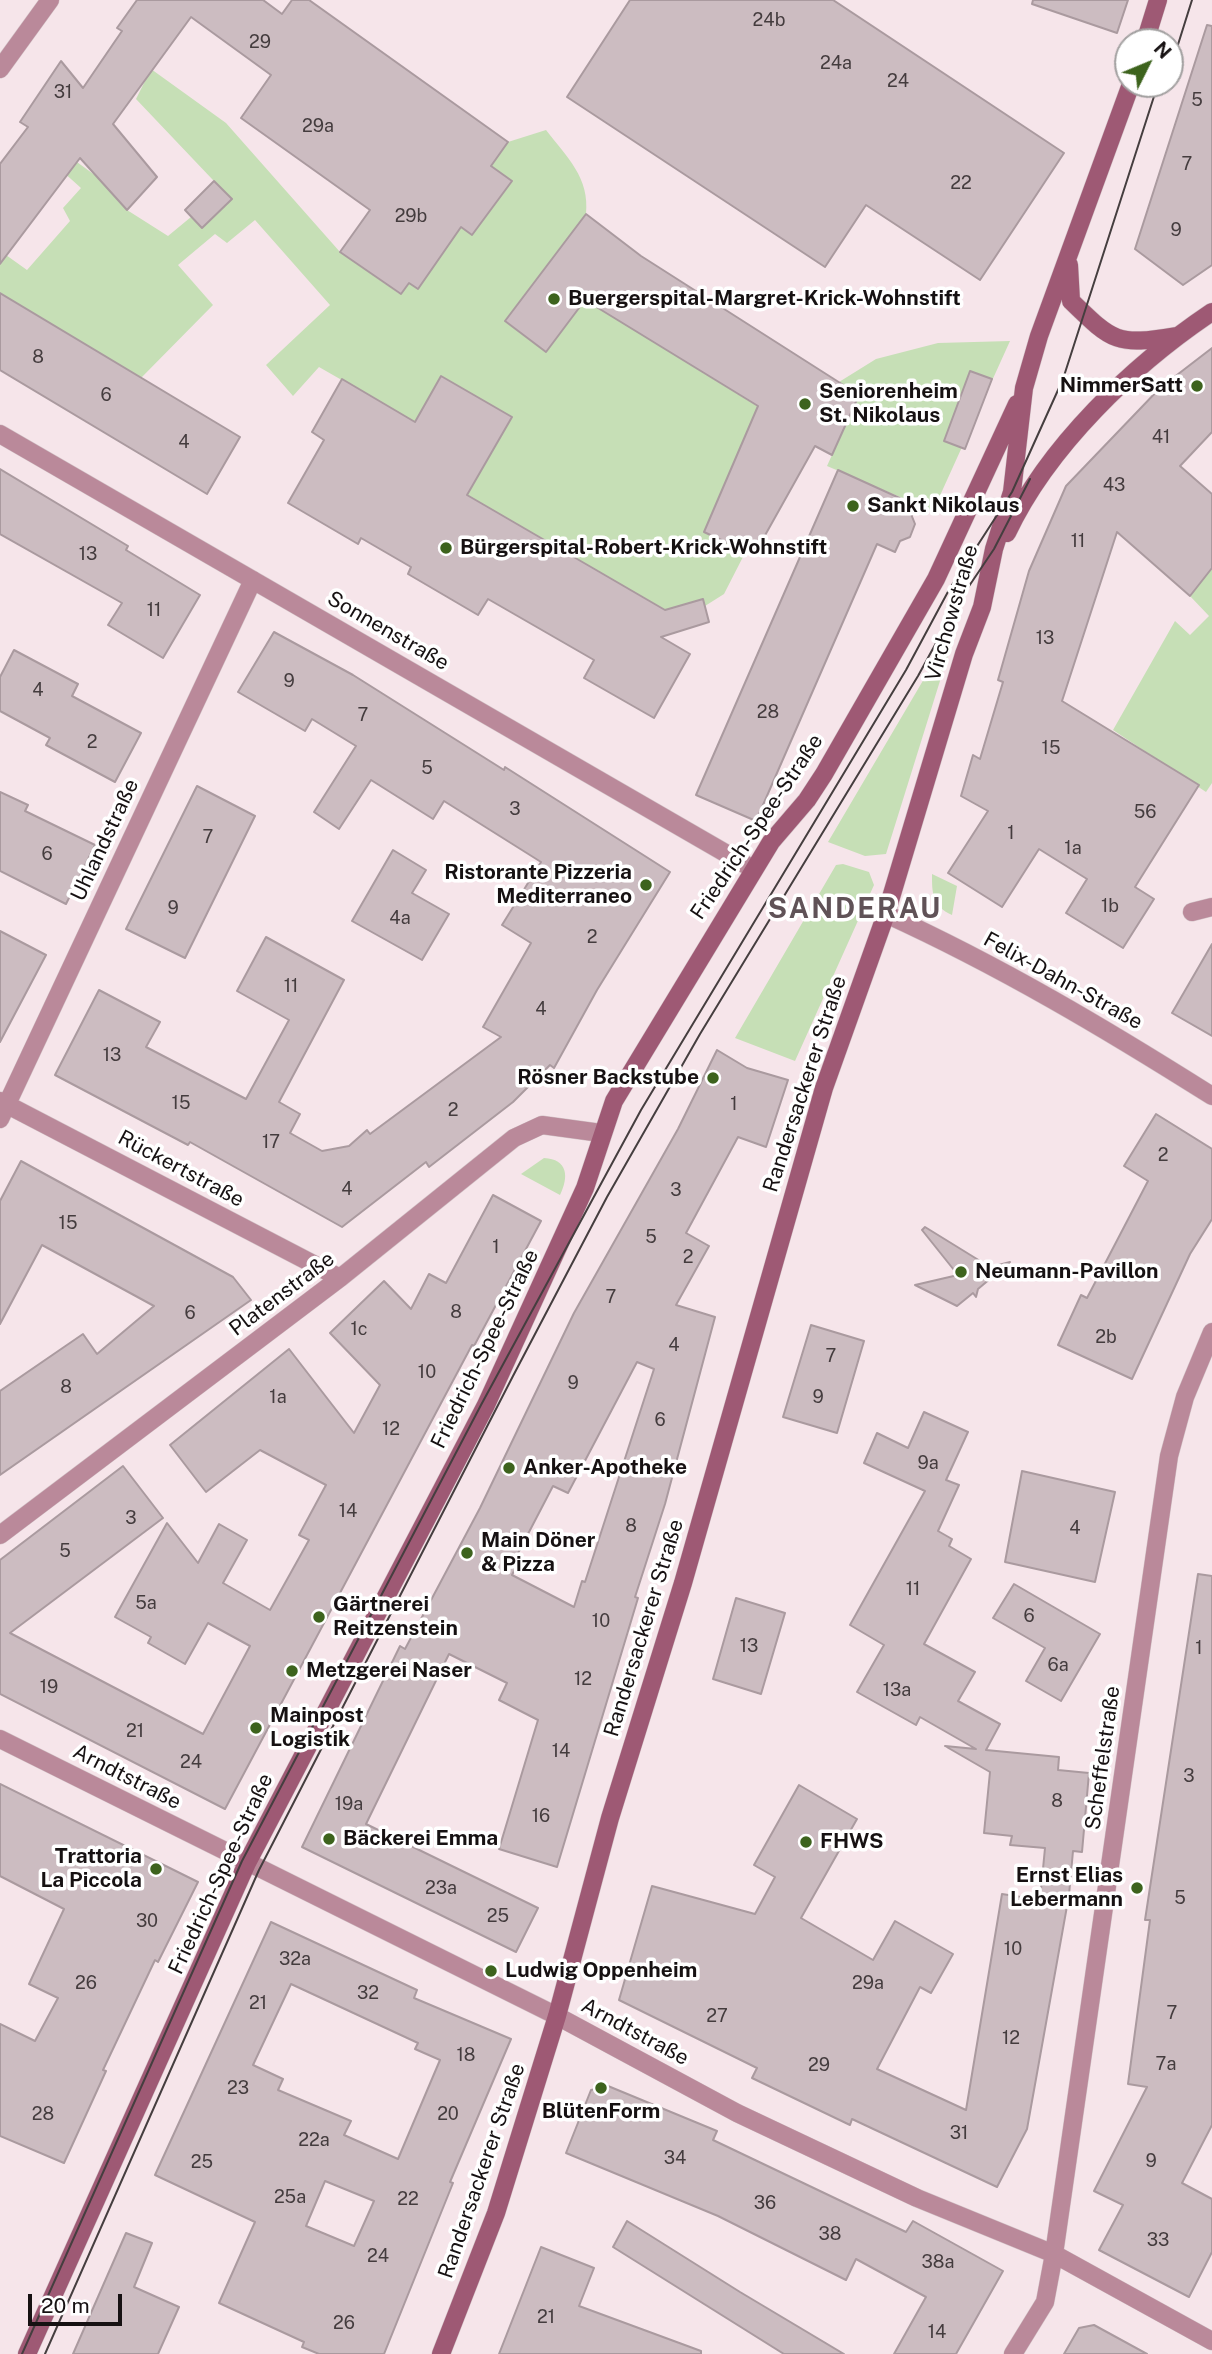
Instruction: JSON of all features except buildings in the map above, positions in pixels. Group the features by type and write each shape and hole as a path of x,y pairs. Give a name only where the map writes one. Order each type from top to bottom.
{"street":[{"path":"0,69 50,0"},
{"path":"1149,28 1158,0"},
{"name":"Virchowstraße","path":"886,914 1012,492 1024,388 1039,336 1126,98"},
{"path":"1069,258 1071,301 1108,336 1124,341 1176,336"},
{"path":"993,561 1009,528 1075,430 1176,336 1212,312"},
{"name":"Friedrich-Spee-Straße","path":"27,2354 247,1863 486,1405 580,1199 614,1101 753,869 824,774 936,579 1024,388"},
{"name":"Sonnenstraße","path":"0,434 753,869"},
{"name":"Uhlandstraße","path":"2,1108 253,580"},
{"path":"1192,912 1212,906"},
{"name":"Felix-Dahn-Straße","path":"886,914 1088,1017 1212,1096"},
{"name":"Randersackerer Straße","path":"441,2354 496,2213 557,2017 610,1818 683,1584 824,1088 886,914"},
{"name":"Rückertstraße","path":"2,1108 340,1279"},
{"name":"Platenstraße","path":"0,1535 340,1279 514,1138 542,1125 601,1133"},
{"name":"Scheffelstraße","path":"1013,2354 1045,2302 1169,1456 1185,1396 1212,1332"},
{"name":"Arndtstraße","path":"0,1739 557,2017 737,2113 917,2198 1054,2254 1212,2341"}],"green space":[{"path":"151,69 226,123 340,252 400,294 409,283 418,289 461,227 472,235 512,181 491,166 508,142 546,130 581,179 586,214 505,321 546,351 602,278 611,316 770,414 747,431 704,532 746,551 724,594 705,606 702,599 682,605 684,612 669,612 459,491 415,422 319,367 293,396 266,365 330,305 255,220 227,243 215,234 178,265 213,305 141,378 0,306 0,264 6,255 27,270 70,221 63,208 81,188 42,153 51,143 96,176 127,210 168,236 191,217 202,228 231,199 136,99"},
{"path":"1010,341 933,511 827,466 859,395 839,382 876,359 938,343"},
{"path":"1212,568 1212,783 1206,792 1113,730 1175,621 1190,635 1209,616 1190,596"},
{"path":"941,650 949,652 886,854 865,856 828,842"},
{"path":"843,864 869,872 874,885 795,1061 735,1038 836,865"},
{"path":"932,874 957,886 952,915 940,907 934,898"},
{"path":"544,1158 562,1165 565,1182 560,1195 521,1174"}],"tram line":[{"path":"1183,28 1192,0"},
{"path":"22,2354 242,1861 481,1405 641,1110 906,670 950,588 1012,492 1063,379 1153,98"},
{"path":"45,2354 259,1870 607,1197 700,1034 918,676 959,601 994,549 1030,479"}],"place":[{"name":"Buergerspital-Margret-Krick-Wohnstift","path":"554,299"},
{"name":"NimmerSatt","path":"1197,386"},
{"name":"Seniorenheim St. Nikolaus","path":"805,404"},
{"name":"Sankt Nikolaus","path":"853,506"},
{"name":"Bürgerspital-Robert-Krick-Wohnstift","path":"446,548"},
{"name":"Ristorante Pizzeria Mediterraneo","path":"646,885"},
{"name":"Rösner Backstube","path":"713,1078"},
{"name":"Neumann-Pavillon","path":"961,1272"},
{"name":"Anker-Apotheke","path":"509,1468"},
{"name":"Main Döner & Pizza","path":"467,1553"},
{"name":"Gärtnerei Reitzenstein","path":"319,1617"},
{"name":"Metzgerei Naser","path":"292,1671"},
{"name":"Mainpost Logistik","path":"256,1728"},
{"name":"Bäckerei Emma","path":"329,1839"},
{"name":"FHWS","path":"806,1842"},
{"name":"Trattoria La Piccola","path":"156,1869"},
{"name":"Ernst Elias Lebermann","path":"1137,1888"},
{"name":"Ludwig Oppenheim","path":"491,1971"},
{"name":"BlütenForm","path":"601,2088"}],"district":[{"name":"SANDERAU","path":"855,909"}]}
